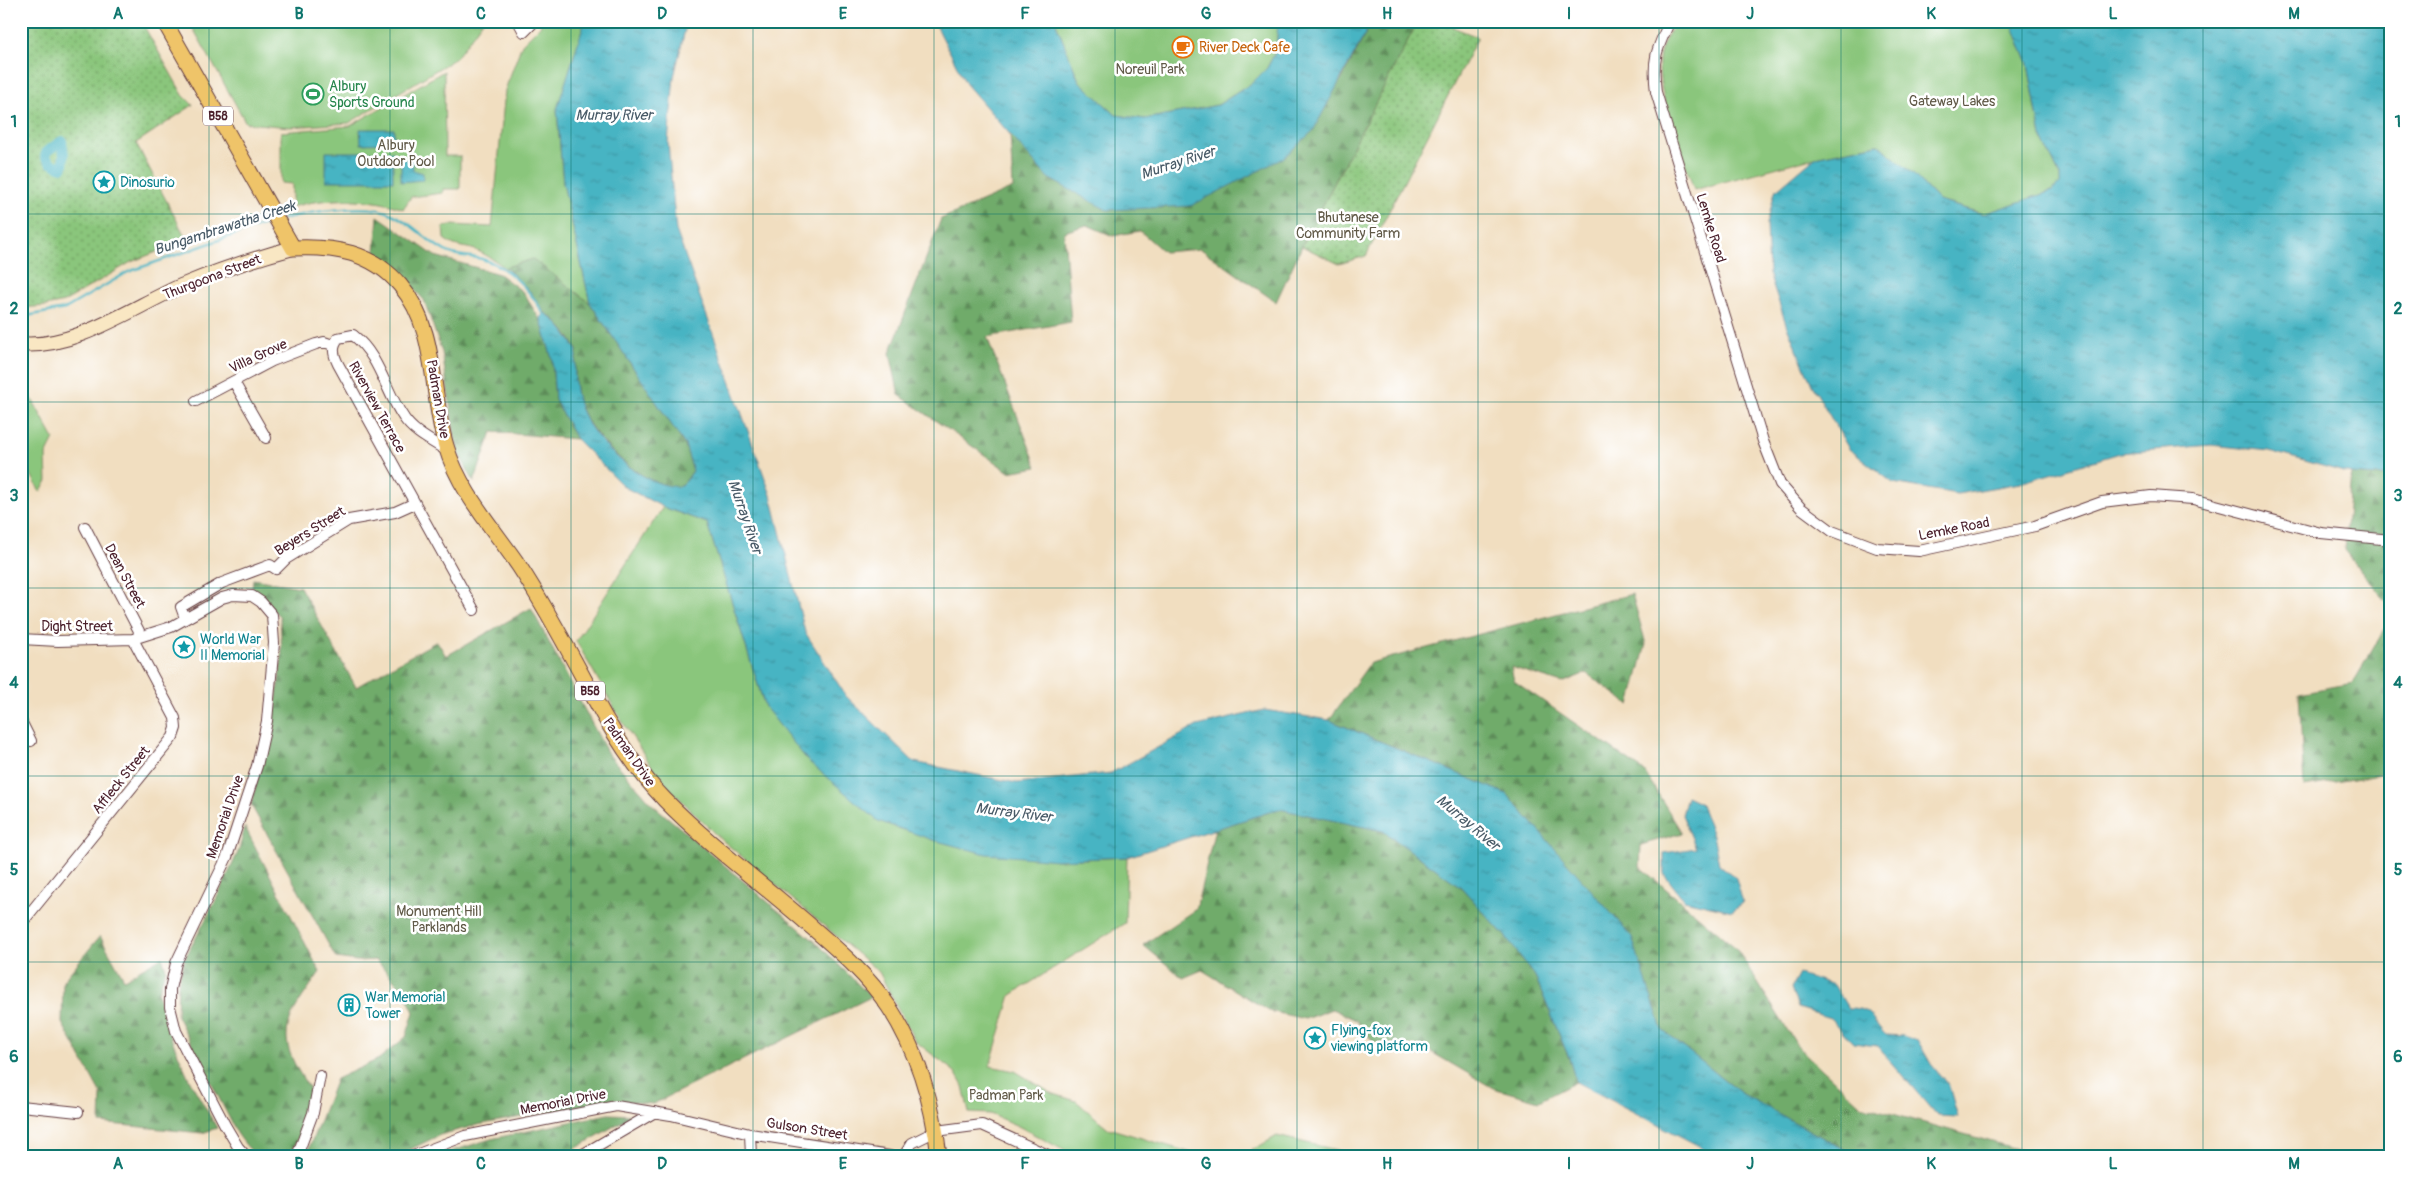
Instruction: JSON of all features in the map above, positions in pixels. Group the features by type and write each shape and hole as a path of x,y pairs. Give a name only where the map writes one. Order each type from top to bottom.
{"main road":[{"name":"B58","path":"164,21 271,211 294,248"},
{"name":"Padman Drive","path":"294,248 327,247 358,255 386,271 408,296 424,329 447,451 468,492 547,610 606,720 647,780 695,828 843,954 888,1006 916,1058 930,1101 939,1156"},
{"name":"Thurgoona Street","path":"21,344 51,344 78,334 182,286 294,248"},
{"name":"Thurgoona Street","path":"21,337 44,339 78,334"}],"street":[{"path":"518,21 524,32 532,24 531,21"},
{"name":"Lemke Road","path":"1670,21 1658,46 1653,66 1656,92 1763,441 1780,484 1801,508 1832,531 1877,548 1919,551 2035,526 2102,502 2151,496 2193,499 2321,533 2391,540"},
{"name":"Riverview Terrace","path":"447,451 417,432 404,418 382,372 358,339 352,335 338,338 333,345 334,355 338,364 474,610"},
{"name":"Villa Grove","path":"196,401 272,361 316,344 324,342 333,345"},
{"path":"234,382 266,438"},
{"name":"Beyers Street","path":"185,618 180,607 222,584 270,565 276,569 286,559 349,520 395,512 415,503"},
{"name":"Dean Street","path":"85,527 139,631 136,638"},
{"name":"Memorial Drive","path":"136,638 162,630 222,598 243,594 252,596 261,602 272,615 274,622 267,721 257,766 227,856 176,963 170,990 170,1007 176,1030 225,1125 238,1147 246,1156"},
{"name":"Dight Street","path":"21,639 58,641 136,638"},
{"name":"Affleck Street","path":"21,924 173,737 176,728 175,718 136,638"},
{"path":"21,721 31,741 21,740"},
{"path":"297,1156 313,1113 320,1076"},
{"path":"21,1106 78,1112"},
{"name":"Memorial Drive","path":"413,1156 448,1140 616,1106 655,1112 750,1134"},
{"path":"580,1156 655,1112"},
{"path":"904,1156 912,1143 936,1131 982,1126 1050,1156"},
{"path":"750,1134 751,1156"},
{"name":"Gulson Street","path":"750,1134 890,1156"}],"green space":[{"path":"21,21 141,21 183,95 193,105 136,143 187,240 131,262 64,302 21,308"},
{"name":"Albury Sports Ground","path":"189,21 483,21 456,58 349,123 290,127 246,123"},
{"path":"539,21 585,21 557,110 563,183 590,303 543,308 522,283 507,269 480,252 454,245 444,239 443,227 453,225 492,227 505,90 522,44 541,25"},
{"name":"Noreuil Park","path":"1055,21 1278,21 1276,51 1267,68 1252,83 1218,105 1145,119 1116,115 1079,81"},
{"path":"1372,21 1418,21 1302,246 1276,302 1201,249 1164,252 1140,231 1113,236 1087,225 1064,232 1071,322 987,337 1037,467 1009,472 899,395 890,353 941,219 1013,188 1010,134 1048,178 1341,81"},
{"name":"Bhutanese Community Farm","path":"1418,21 1437,21 1478,37 1366,256 1339,264 1302,246"},
{"name":"Gateway Lakes","path":"1676,21 2014,21 2014,29 2028,64 2041,136 2060,176 2061,184 2052,191 1984,214 1939,201 1911,172 1878,144 1815,157 1694,190 1666,108 1659,74 1661,50"},
{"name":"Albury Outdoor Pool","path":"444,71 445,156 460,156 460,189 443,189 443,193 411,197 403,209 363,200 318,201 292,207 292,184 281,183 281,132 350,126"},
{"path":"378,216 435,256 499,274 523,292 541,321 552,359 555,400 576,439 492,432 474,482 457,451 442,352 424,300 386,259 375,252"},
{"path":"533,259 590,303 685,445 693,471 682,486 670,487 643,476 615,454 591,426 578,400 575,375 577,350 568,335 554,319 545,313 530,291 506,267"},
{"path":"21,379 54,439 46,455 47,481 40,492 21,455"},
{"path":"2351,474 2391,477 2391,607 2344,550"},
{"name":"Padman Park","path":"663,507 707,523 765,707 1057,860 1127,857 1125,923 1011,995 990,1066 1015,1071 1051,1093 1076,1101 1108,1128 1202,1156 1075,1156 1018,1126 990,1114 969,1113 963,1086 955,1072 915,1041 879,972 715,834 660,779 620,718 576,641"},
{"name":"Monument Hill Parklands","path":"253,579 300,587 356,687 437,641 446,656 531,608 608,754 653,805 819,945 871,997 653,1104 615,1100 477,1125 440,1135 396,1156 306,1156 336,1079 379,1059 406,1037 414,1012 404,991 376,960 357,961 336,958 251,805 276,703 282,656 280,617 252,588"},
{"path":"1632,594 1646,644 1630,705 1586,673 1562,683 1511,667 1514,681 1644,771 1682,833 1641,845 1640,867 1736,948 1798,1047 1861,1105 2042,1156 1856,1156 1741,1093 1662,1030 1631,937 1507,794 1329,720 1370,663"},
{"path":"2391,618 2391,773 2304,787 2299,693 2353,683"},
{"path":"1279,809 1383,831 1461,887 1505,936 1535,976 1569,1058 1576,1082 1539,1101 1493,1088 1421,1046 1373,1042 1356,1020 1332,1009 1305,1019 1269,1011 1202,970 1183,978 1143,945 1196,909 1215,829"},
{"path":"245,827 320,972 291,1016 288,1029 287,1041 291,1055 310,1089 304,1127 290,1156 259,1155 254,1153 243,1142 177,1016 178,984 185,958 215,902 239,850"},
{"path":"100,936 124,979 162,957 166,969 158,993 171,1038 190,1081 217,1128 202,1133 100,1123 101,1094 62,1023 63,981"},
{"path":"608,1114 633,1115 563,1156 436,1156 491,1139"},
{"path":"1277,1136 1362,1156 1242,1156"}],"water":[{"name":"Murray River","path":"585,21 687,21 674,77 668,143 676,230 771,495 805,632 846,696 914,762 1017,783 1111,773 1197,726 1264,710 1329,720 1507,794 1632,937 1662,1030 1741,1093 1856,1156 1712,1156 1701,1147 1576,1082 1569,1058 1535,976 1505,936 1461,887 1383,831 1279,809 1127,857 1057,860 986,854 933,840 878,821 808,761 765,707 707,523 663,507 624,487 576,439 555,400 552,359 541,321 541,316 545,313 559,325 577,351 575,376 578,400 583,414 604,444 635,470 651,480 667,485 682,486 693,471 685,445 590,303 563,183 557,109"},
{"name":"Murray River","path":"934,21 1055,21 1079,81 1116,115 1145,119 1218,105 1252,83 1267,68 1276,51 1278,21 1372,21 1313,131 1283,158 1191,206 1107,210 1048,178 966,84"},
{"path":"2014,21 2389,21 2391,477 2351,474 2269,451 2211,445 2120,453 2020,483 1957,494 1893,483 1849,449 1812,385 1786,324 1769,273 1767,224 1775,191 1815,157 1878,144 1911,172 1939,201 1983,214 2052,191 2060,184 2060,176 2041,136 2028,64 2014,29"},
{"path":"360,129 394,129 394,143 361,144"},
{"path":"326,152 393,152 393,181 326,181"},
{"path":"401,159 413,159 413,170 423,173 423,180 401,182"},
{"path":"1687,797 1700,803 1713,835 1719,864 1736,878 1743,903 1732,911 1684,900 1664,874 1664,853 1696,848 1682,815"},
{"path":"1799,974 1834,985 1848,1008 1863,1010 1871,1016 1886,1035 1903,1036 1918,1041 1931,1064 1949,1086 1958,1117 1937,1116 1877,1046 1853,1043 1830,1018 1798,1008 1791,988"}],"waterway":[{"path":"62,168 51,163 45,156 47,151 62,141 63,166"},
{"name":"Bungambrawatha Creek","path":"283,219 323,211 354,208 381,210 392,214 445,251 482,259 502,268 520,282 534,299 545,317"},
{"name":"Bungambrawatha Creek","path":"21,317 65,309 128,272 273,221"}],"place":[{"name":"River Deck Cafe","path":"1183,47"},
{"name":"Albury Sports Ground","path":"313,94"},
{"name":"Dinosurio","path":"104,182"},
{"name":"World War II Memorial","path":"184,647"},
{"name":"War Memorial Tower","path":"349,1005"},
{"name":"Flying-fox viewing platform","path":"1315,1038"}]}
